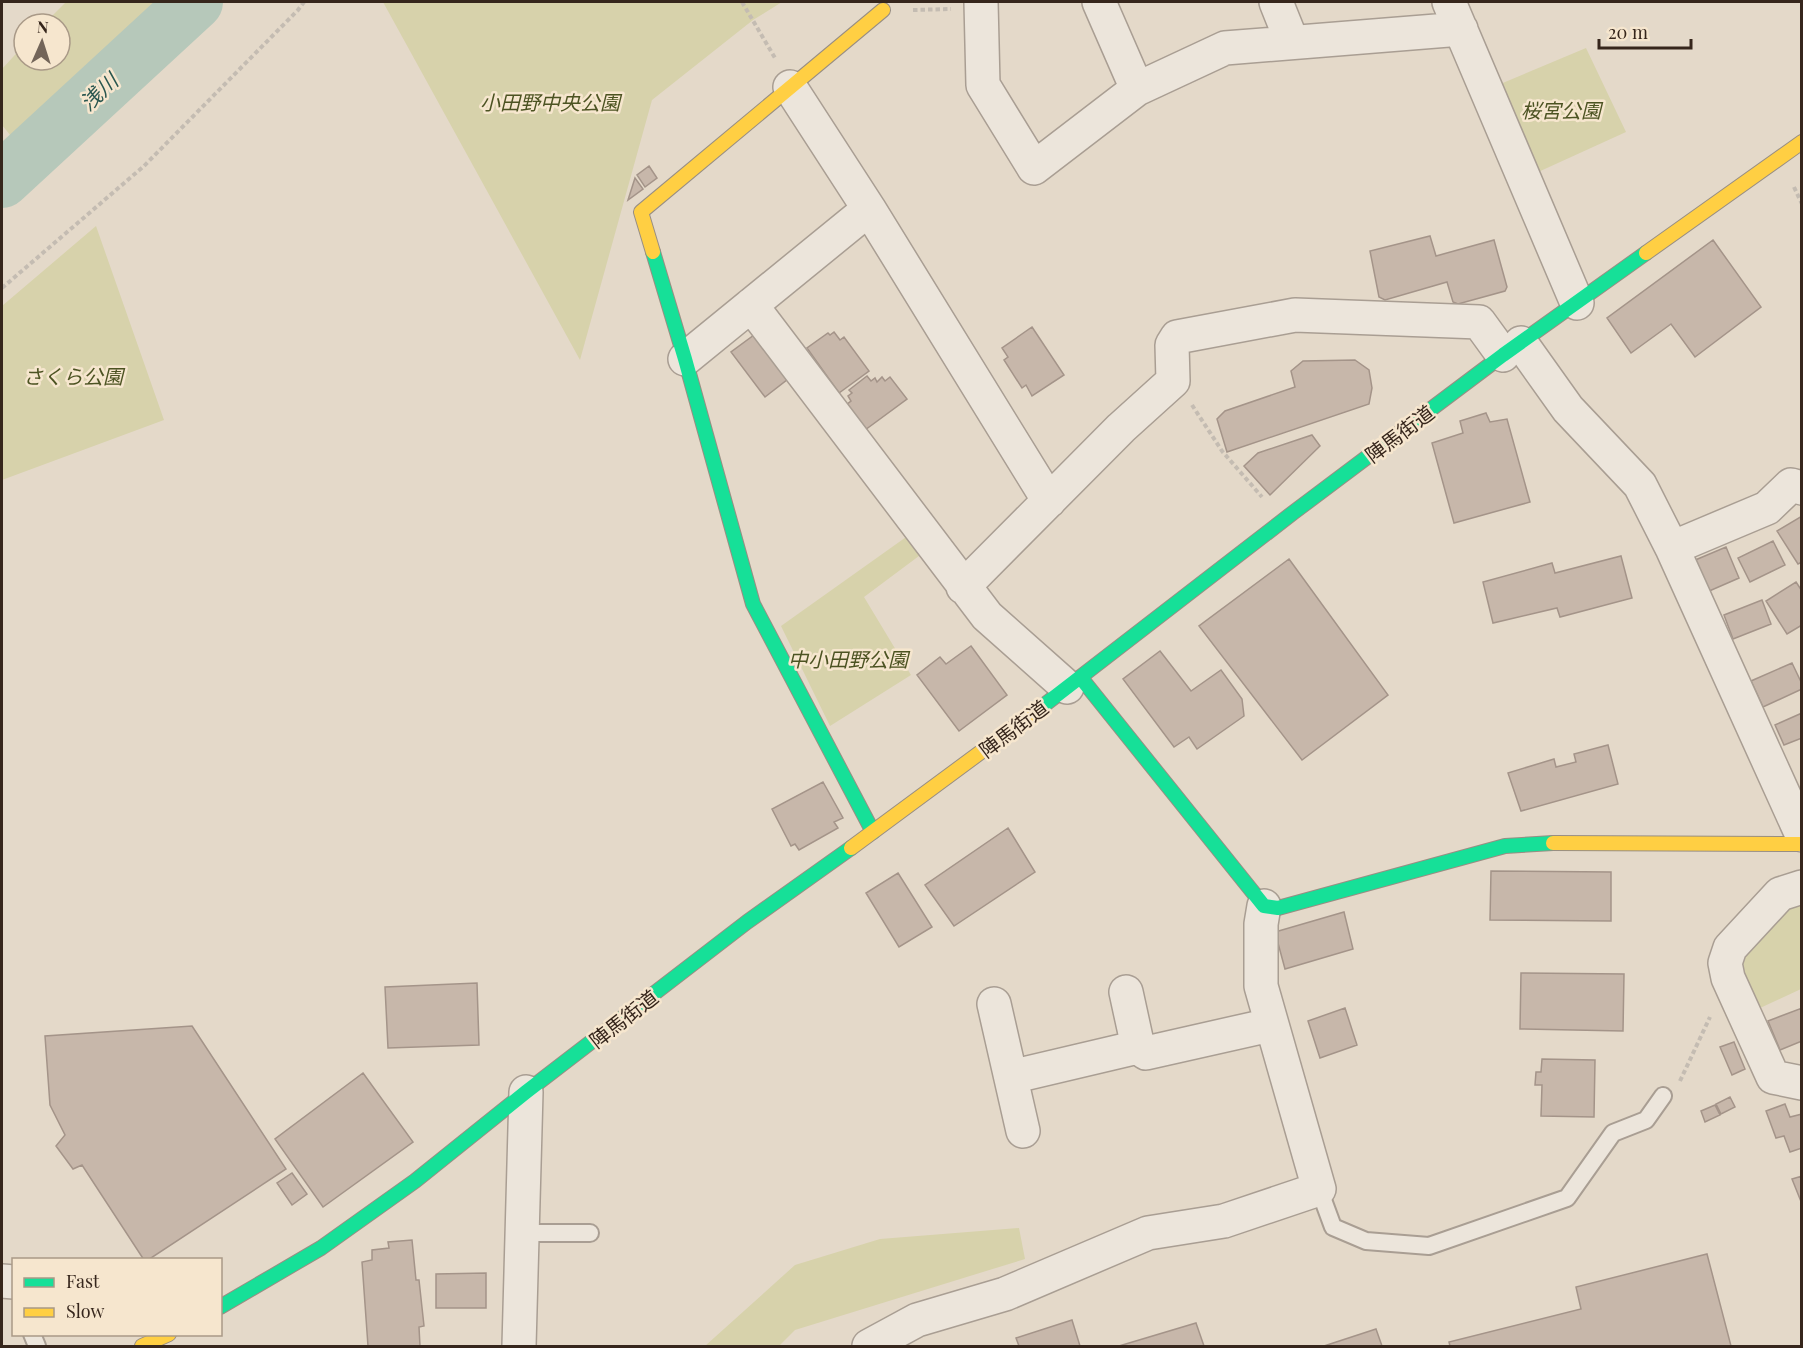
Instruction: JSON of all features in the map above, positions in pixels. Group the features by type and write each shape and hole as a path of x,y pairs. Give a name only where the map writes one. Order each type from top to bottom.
{"main road":[{"path":"873,832 753,604 685,359 641,212 883,10"},
{"name":"陣馬街道","path":"222,1306 321,1248 415,1181 526,1092 747,922 873,832 1074,682 1294,512 1512,349 1802,142"},
{"path":"1074,682 1264,906 1278,908 1505,846 1532,843 1802,844"},
{"path":"142,1347 167,1336"}],"street":[{"path":"1099,2 1137,89"},
{"path":"1276,2 1292,42"},
{"path":"981,5 983,85 1034,168 1137,89 1225,48 1292,42 1455,15 1577,303"},
{"path":"790,87 869,208 1049,501"},
{"path":"685,359 869,208"},
{"path":"751,305 987,616 1074,682"},
{"path":"963,587 1121,429 1173,381 1172,345 1177,336 1294,315 1479,322 1512,349 1641,485 1672,548 1802,835"},
{"path":"1672,548 1767,508 1791,484 1802,488"},
{"path":"1802,887 1780,894 1730,948 1725,963 1728,978 1773,1077 1802,1083"},
{"path":"869,1347 917,1320 1005,1294 1148,1233 1224,1221 1319,1189 1270,1025 1261,986 1260,924 1264,906"},
{"path":"1126,992 1138,1047 1146,1053 1270,1025"},
{"path":"994,1004 1023,1131"},
{"path":"1011,1077 1138,1047"},
{"path":"519,1347 526,1092"}],"lane":[{"path":"1319,1189 1333,1227 1366,1241 1429,1246 1567,1198 1613,1133 1646,1120 1663,1096"},
{"path":"522,1233 590,1233"}],"path":[{"path":"2,288 144,166 304,2"},
{"path":"742,2 790,87"},
{"path":"883,10 981,5"},
{"path":"1791,181 1802,204"},
{"path":"1173,381 1222,451 1264,499"},
{"path":"1663,1096 1675,1093 1713,1010"}],"green space":[{"path":"66,2 158,2 15,141 2,125 2,69 12,58 12,72 72,72 72,12 56,12"},
{"name":"小田野中央公園","path":"383,2 782,2 753,20 652,100 580,360"},
{"name":"桜宮公園","path":"1586,48 1626,132 1536,173 1498,85"},
{"name":"さくら公園","path":"96,226 164,420 2,480 2,306"},
{"name":"中小田野公園","path":"916,530 927,550 864,597 911,675 830,726 781,626"},
{"path":"1801,887 1801,989 1745,1015 1730,948"},
{"path":"1019,1228 1025,1259 795,1330 779,1346 705,1346 795,1265 880,1239"}],"building":[{"path":"649,166 657,178 645,187 637,175"},
{"path":"635,178 643,189 628,200"},
{"path":"1430,236 1436,256 1494,240 1507,287 1505,291 1458,304 1453,302 1447,282 1385,300 1379,297 1370,251"},
{"path":"1713,240 1761,307 1695,357 1671,324 1631,353 1607,318"},
{"path":"1032,327 1064,375 1032,396 1026,385 1022,388 1004,360 1008,357 1002,348"},
{"path":"834,332 840,340 844,337 869,371 839,393 807,348 828,333 830,335"},
{"path":"754,335 788,379 765,397 731,352"},
{"path":"1355,360 1369,370 1372,388 1369,404 1227,452 1217,419 1225,411 1295,387 1291,371 1303,361"},
{"path":"867,376 871,381 875,378 877,382 882,377 885,381 890,377 907,399 865,430 846,405 851,401 848,396 852,393 849,390"},
{"path":"1486,413 1490,422 1507,419 1530,502 1454,523 1432,443 1463,433 1460,421"},
{"path":"1312,435 1320,446 1270,495 1244,466 1258,453"},
{"path":"1802,516 1802,562 1798,564 1777,531"},
{"path":"1773,541 1785,565 1750,582 1738,558"},
{"path":"1726,547 1739,578 1707,592 1693,561"},
{"path":"1621,556 1632,598 1560,617 1557,608 1493,623 1483,582 1552,563 1555,573"},
{"path":"1289,559 1388,695 1302,760 1199,626"},
{"path":"1796,582 1802,591 1802,625 1787,634 1766,601"},
{"path":"1762,600 1771,624 1733,639 1724,615"},
{"path":"971,646 1007,695 959,731 917,675 940,657 946,664"},
{"path":"1160,651 1191,691 1221,670 1242,699 1244,716 1197,749 1189,737 1174,747 1123,679"},
{"path":"1792,663 1802,689 1763,707 1751,681"},
{"path":"1802,713 1802,738 1784,745 1775,725"},
{"path":"1608,745 1618,784 1521,811 1508,773 1554,759 1556,767 1576,762 1574,754"},
{"path":"823,782 843,818 834,822 838,828 799,850 795,844 791,846 772,809"},
{"path":"1008,828 1035,872 954,926 925,885"},
{"path":"1491,871 1611,872 1611,921 1490,920"},
{"path":"898,873 932,927 899,947 866,893"},
{"path":"1344,912 1353,949 1285,969 1275,932"},
{"path":"1521,973 1624,974 1623,1031 1520,1029"},
{"path":"477,983 479,1045 388,1048 385,987"},
{"path":"1345,1008 1357,1045 1320,1058 1308,1021"},
{"path":"1802,1008 1802,1041 1780,1050 1768,1021"},
{"path":"192,1026 286,1169 151,1258 143,1258 82,1165 73,1169 56,1146 65,1135 50,1105 45,1036"},
{"path":"1734,1042 1745,1069 1732,1075 1720,1047"},
{"path":"1542,1059 1595,1060 1594,1117 1541,1116 1542,1085 1535,1085 1536,1072 1541,1072"},
{"path":"363,1073 413,1142 323,1207 275,1139"},
{"path":"1730,1097 1735,1107 1721,1114 1716,1104"},
{"path":"1785,1104 1790,1117 1802,1114 1802,1148 1790,1152 1784,1136 1776,1138 1766,1111"},
{"path":"1715,1105 1720,1115 1705,1122 1701,1111"},
{"path":"292,1173 307,1194 292,1205 277,1183"},
{"path":"1802,1176 1802,1204 1792,1179"},
{"path":"412,1240 424,1326 419,1327 420,1346 368,1346 362,1262 372,1260 372,1250 389,1248 388,1242"},
{"path":"1707,1254 1731,1346 1450,1346 1449,1342 1581,1309 1576,1287"},
{"path":"486,1273 486,1308 436,1308 436,1274"},
{"path":"1072,1320 1080,1346 1019,1346 1016,1338"},
{"path":"1196,1323 1204,1346 1119,1346"},
{"path":"1376,1329 1382,1346 1324,1346"}],"waterway":[{"name":"浅川","path":"2,180 195,2"}],"traffic: fast":[{"path":"653,252 753,604 873,832"},
{"path":"1039,709 1294,512 1503,355 1646,253"},
{"path":"1081,678 1264,906 1278,908 1505,846 1553,843"},
{"path":"222,1306 321,1248 415,1181 526,1092 747,922 851,848"}],"traffic: slow":[{"path":"653,252 641,212 883,10"},
{"path":"1646,253 1802,142"},
{"path":"851,848 1039,709"},
{"path":"1553,843 1802,844"},
{"path":"142,1346 164,1336"}]}
